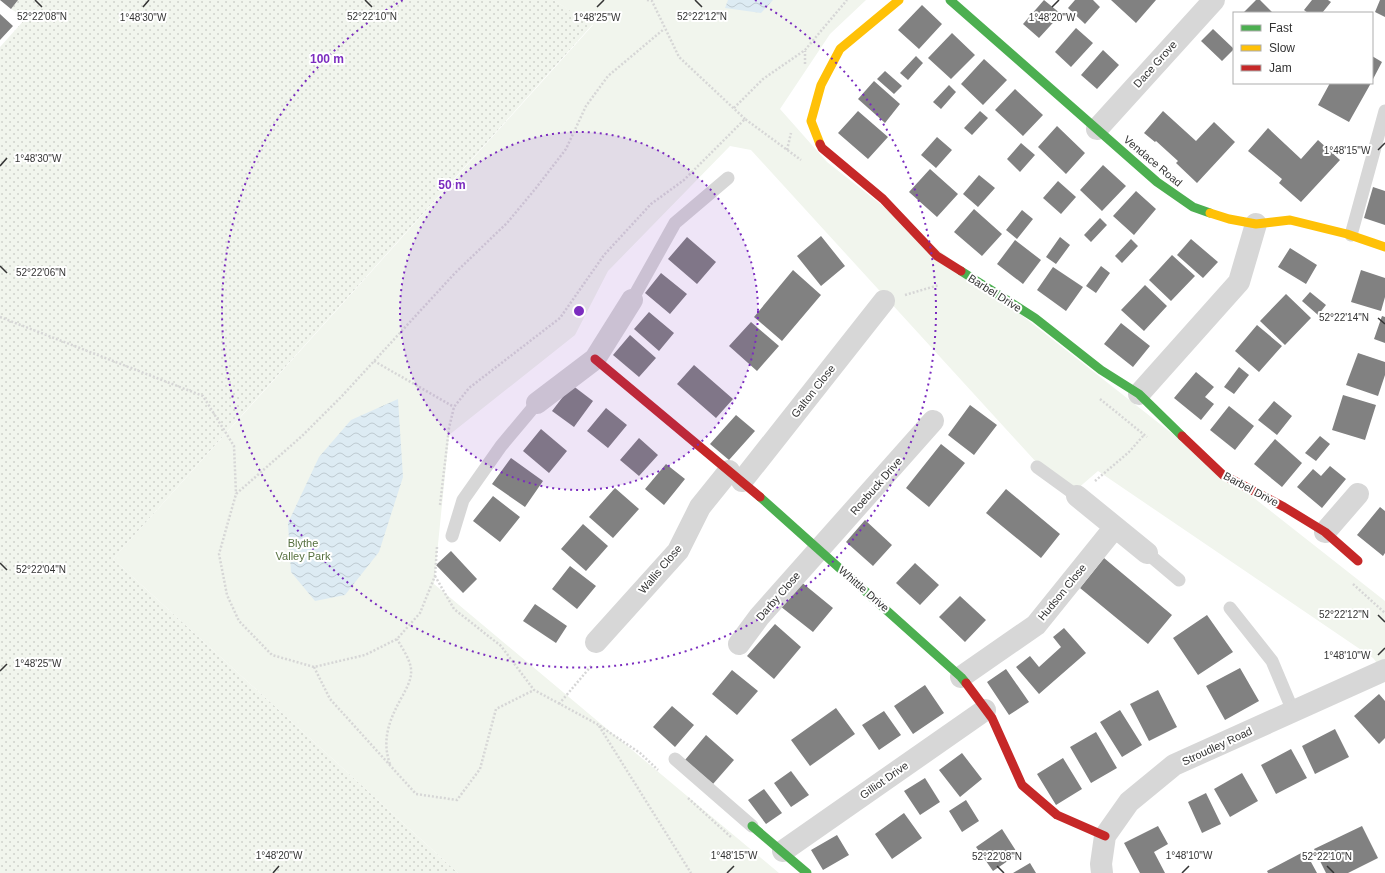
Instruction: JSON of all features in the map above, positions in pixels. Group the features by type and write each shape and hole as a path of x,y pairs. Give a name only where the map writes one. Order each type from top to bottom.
{"street":[{"name":"Barbel Drive","path":"899,0 840,49 821,85 811,120 822,148 883,199 937,256 1035,318 1101,370 1139,394 1223,475 1284,507 1325,532 1358,561"},
{"name":"Vendace Road","path":"950,0 1157,182 1193,207 1229,219 1256,224 1290,220 1351,235 1385,247"},
{"name":"Dace Grove","path":"1097,129 1161,56 1214,0"},
{"path":"1139,394 1239,282 1256,224"},
{"path":"537,403 595,359 632,300"},
{"name":"Galton Close","path":"736,476 884,301"},
{"name":"Whittle Drive","path":"595,359 736,476 916,634 961,677 992,718 1022,784 1057,815 1105,836"},
{"name":"Roebuck Drive","path":"819,550 933,421"},
{"name":"Wallis Close","path":"596,642 678,551 700,507 736,476"},
{"path":"1325,532 1358,494"},
{"path":"1077,496 1147,553"},
{"name":"Hudson Close","path":"961,677 1036,625 1115,527"},
{"name":"Darby Close","path":"739,644 759,616 819,550"},
{"name":"Stroudley Road","path":"1102,873 1101,864 1105,836 1129,802 1174,765 1385,670"},
{"name":"Gilliot Drive","path":"783,851 985,710"},
{"path":"752,826 807,873"}],"lane":[{"path":"1351,235 1385,111"},
{"path":"632,300 675,223 728,178"},
{"path":"452,536 464,500 501,446 537,403"},
{"path":"1036,467 1077,496"},
{"path":"1147,553 1179,580"},
{"path":"1230,608 1272,661 1294,711"},
{"path":"675,759 752,826"}],"path":[{"path":"647,0 652,1 664,29 679,57 745,119"},
{"path":"734,108 763,79 805,50 847,0"},
{"path":"236,494 302,436 456,273 506,223 536,188 566,149 586,106 608,76 664,29"},
{"path":"884,301 943,284"},
{"path":"0,317 203,396 234,446 236,494 219,554 227,596 239,621 272,655 314,667 365,655 397,639 420,613 435,576 454,609 501,646 534,690 597,724 640,753 662,774"},
{"path":"374,361 454,407"},
{"path":"1077,496 1129,452 1144,435"},
{"path":"391,767 386,752 385,736 392,713 411,677 411,667 397,639"},
{"path":"559,704 601,654 596,642"},
{"path":"314,667 330,699 416,794 457,800 480,769 496,709 534,690"},
{"path":"597,724 690,873"},
{"path":"685,795 735,842"}],"green space":[{"path":"18,0 553,0 593,24 113,559 458,873 0,873 0,47 26,18 11,9"},
{"name":"Blythe Valley Park","path":"553,0 866,0 830,34 780,109 827,162 1385,601 1385,673 1373,658 1098,471 1076,490 1047,474 751,150 730,146 608,271 575,335 449,435 434,584 779,873 458,873 113,559 593,25"}],"water":[{"path":"728,0 773,0 761,13 725,8"},
{"path":"398,399 403,477 379,552 345,595 315,601 291,572 288,523 319,457 351,420"}],"building":[{"path":"0,0 18,0 11,9"},
{"path":"1044,0 1061,14 1039,38 1023,24"},
{"path":"1075,0 1093,0 1100,7 1085,24 1068,8"},
{"path":"1111,0 1156,0 1136,23"},
{"path":"1256,0 1260,0 1272,12 1244,12"},
{"path":"1312,0 1328,0 1331,2 1323,12 1307,12 1304,10"},
{"path":"1380,0 1385,0 1385,17 1375,12"},
{"path":"922,5 942,24 919,49 898,30"},
{"path":"0,14 13,26 0,40"},
{"path":"1076,28 1093,43 1071,67 1055,52"},
{"path":"1213,29 1233,48 1233,50 1222,61 1201,41"},
{"path":"952,33 975,55 951,79 928,58"},
{"path":"1103,50 1119,65 1097,89 1081,75"},
{"path":"916,56 923,63 908,80 900,73"},
{"path":"1373,57 1382,62 1373,79"},
{"path":"984,59 1007,80 983,105 961,84"},
{"path":"885,71 902,86 894,94 877,79"},
{"path":"874,81 900,104 885,123 858,99"},
{"path":"1329,84 1370,84 1349,122 1318,105"},
{"path":"949,85 956,92 941,109 933,102"},
{"path":"1015,89 1043,115 1023,136 995,110"},
{"path":"858,111 888,137 868,159 838,133"},
{"path":"980,111 988,118 972,135 964,128"},
{"path":"1163,111 1196,141 1214,122 1235,142 1197,183 1176,163 1178,161 1156,141 1155,142 1144,133"},
{"path":"1057,126 1085,153 1066,174 1038,147"},
{"path":"1268,128 1301,159 1318,140 1340,160 1301,202 1279,183 1282,179 1248,151"},
{"path":"937,137 952,150 936,168 921,155"},
{"path":"1021,143 1035,155 1020,172 1007,159"},
{"path":"1103,165 1126,186 1102,211 1080,190"},
{"path":"930,169 958,194 937,217 909,192"},
{"path":"979,175 995,188 978,207 963,194"},
{"path":"1058,181 1076,197 1061,214 1043,198"},
{"path":"1373,187 1385,191 1385,225 1364,218"},
{"path":"1136,191 1156,209 1134,235 1113,216"},
{"path":"974,209 1002,234 982,256 954,232"},
{"path":"1022,210 1033,219 1017,239 1006,230"},
{"path":"1100,218 1107,225 1091,242 1084,235"},
{"path":"821,236 845,266 821,286 797,256"},
{"path":"687,237 716,262 697,284 668,259"},
{"path":"1060,237 1070,245 1056,264 1046,257"},
{"path":"1131,239 1138,246 1122,263 1115,256"},
{"path":"1191,239 1218,262 1203,278 1177,255"},
{"path":"1015,240 1041,260 1023,284 997,264"},
{"path":"1290,248 1317,265 1306,284 1278,267"},
{"path":"1172,255 1195,276 1171,301 1149,280"},
{"path":"1101,266 1110,273 1096,293 1086,286"},
{"path":"1053,267 1083,287 1066,311 1037,290"},
{"path":"793,270 821,295 782,341 754,317"},
{"path":"1361,270 1385,278 1385,297 1381,311 1351,302"},
{"path":"661,273 687,294 670,314 645,293"},
{"path":"1145,285 1167,306 1144,331 1121,310"},
{"path":"1310,292 1326,305 1318,315 1302,301"},
{"path":"1286,294 1311,318 1285,345 1260,321"},
{"path":"649,312 674,333 659,351 634,329"},
{"path":"1382,316 1385,317 1385,343 1374,339"},
{"path":"751,322 779,346 757,371 729,346"},
{"path":"1121,323 1150,346 1133,367 1104,344"},
{"path":"1257,325 1282,346 1259,372 1235,351"},
{"path":"630,335 656,358 639,377 613,355"},
{"path":"1358,353 1385,362 1385,375 1378,396 1346,385"},
{"path":"694,365 733,399 716,418 677,384"},
{"path":"1239,367 1249,375 1234,394 1224,387"},
{"path":"1196,372 1214,387 1205,397 1214,404 1201,420 1174,398"},
{"path":"572,385 593,401 574,427 552,411"},
{"path":"1343,395 1376,405 1365,440 1332,430"},
{"path":"1274,401 1292,416 1277,435 1258,420"},
{"path":"970,405 997,425 974,455 948,435"},
{"path":"1229,406 1254,426 1235,450 1210,430"},
{"path":"606,408 627,425 608,448 587,431"},
{"path":"736,415 755,431 729,460 710,444"},
{"path":"541,429 567,451 549,473 523,451"},
{"path":"1320,436 1330,444 1316,461 1305,453"},
{"path":"639,438 658,455 639,476 620,460"},
{"path":"1275,439 1302,463 1282,487 1254,464"},
{"path":"941,444 965,463 929,507 906,488"},
{"path":"511,458 543,481 525,507 492,484"},
{"path":"666,464 685,479 664,505 645,489"},
{"path":"1330,466 1346,479 1322,508 1297,487 1313,469 1321,476"},
{"path":"615,488 639,509 613,538 589,517"},
{"path":"1006,489 1060,534 1041,558 986,513"},
{"path":"493,496 520,517 500,542 473,521"},
{"path":"1380,507 1385,511 1385,553 1383,556 1357,535"},
{"path":"865,520 892,545 873,566 846,542"},
{"path":"583,524 608,546 586,571 561,549"},
{"path":"451,551 477,579 463,593 436,565"},
{"path":"1104,558 1172,615 1148,644 1080,588"},
{"path":"915,563 939,585 920,605 896,583"},
{"path":"570,566 596,586 577,609 552,589"},
{"path":"800,581 833,608 813,632 780,606"},
{"path":"960,596 986,620 965,642 939,617"},
{"path":"535,604 567,626 556,643 523,621"},
{"path":"1207,615 1233,652 1198,675 1173,638"},
{"path":"775,624 801,647 774,679 747,656"},
{"path":"1064,628 1086,653 1039,694 1016,667 1030,656 1039,667 1061,647 1053,637"},
{"path":"1240,668 1259,701 1225,720 1206,686"},
{"path":"1006,669 1029,702 1009,715 987,682"},
{"path":"732,670 758,691 737,715 712,694"},
{"path":"925,685 944,713 913,734 894,706"},
{"path":"1158,690 1177,727 1149,741 1130,704"},
{"path":"1379,694 1385,701 1385,738 1379,744 1354,716"},
{"path":"672,706 694,725 675,747 653,727"},
{"path":"836,708 855,734 810,766 791,740"},
{"path":"1120,710 1142,745 1122,757 1100,722"},
{"path":"884,711 901,735 879,750 862,725"},
{"path":"1335,729 1349,757 1315,774 1302,746"},
{"path":"1096,732 1117,768 1091,783 1070,747"},
{"path":"706,735 734,760 713,784 685,760"},
{"path":"1291,749 1307,778 1276,794 1261,765"},
{"path":"962,753 982,779 960,797 939,770"},
{"path":"1063,758 1082,789 1056,805 1037,774"},
{"path":"791,771 809,795 791,807 774,783"},
{"path":"1242,773 1258,801 1230,817 1214,789"},
{"path":"925,778 940,802 920,815 904,791"},
{"path":"764,789 782,813 766,824 748,800"},
{"path":"1206,793 1221,824 1202,833 1188,802"},
{"path":"966,800 979,821 962,832 949,811"},
{"path":"904,813 922,838 892,859 875,834"},
{"path":"1158,826 1168,844 1154,852 1165,873 1140,873 1124,843"},
{"path":"1362,826 1378,858 1348,873 1326,873 1314,849"},
{"path":"1002,829 1018,854 993,871 976,847"},
{"path":"837,835 849,855 823,870 811,850"},
{"path":"1305,851 1317,873 1268,873 1267,871"},
{"path":"1030,863 1036,873 1013,873"}],"traffic: fast":[{"path":"950,0 1157,182 1193,207 1210,213"},
{"path":"961,271 1035,318 1101,370 1139,394 1182,436"},
{"path":"760,497 966,683"},
{"path":"752,826 807,873"}],"traffic: slow":[{"path":"820,144 811,121 821,85 840,49 899,0"},
{"path":"1210,213 1229,219 1256,224 1290,220 1347,234 1385,247"}],"traffic: jam":[{"path":"820,144 822,148 883,199 937,256 961,271"},
{"path":"595,359 760,497"},
{"path":"1182,436 1223,475 1284,507 1325,532 1358,561"},
{"path":"966,683 992,718 1022,785 1057,815 1105,836"}]}
